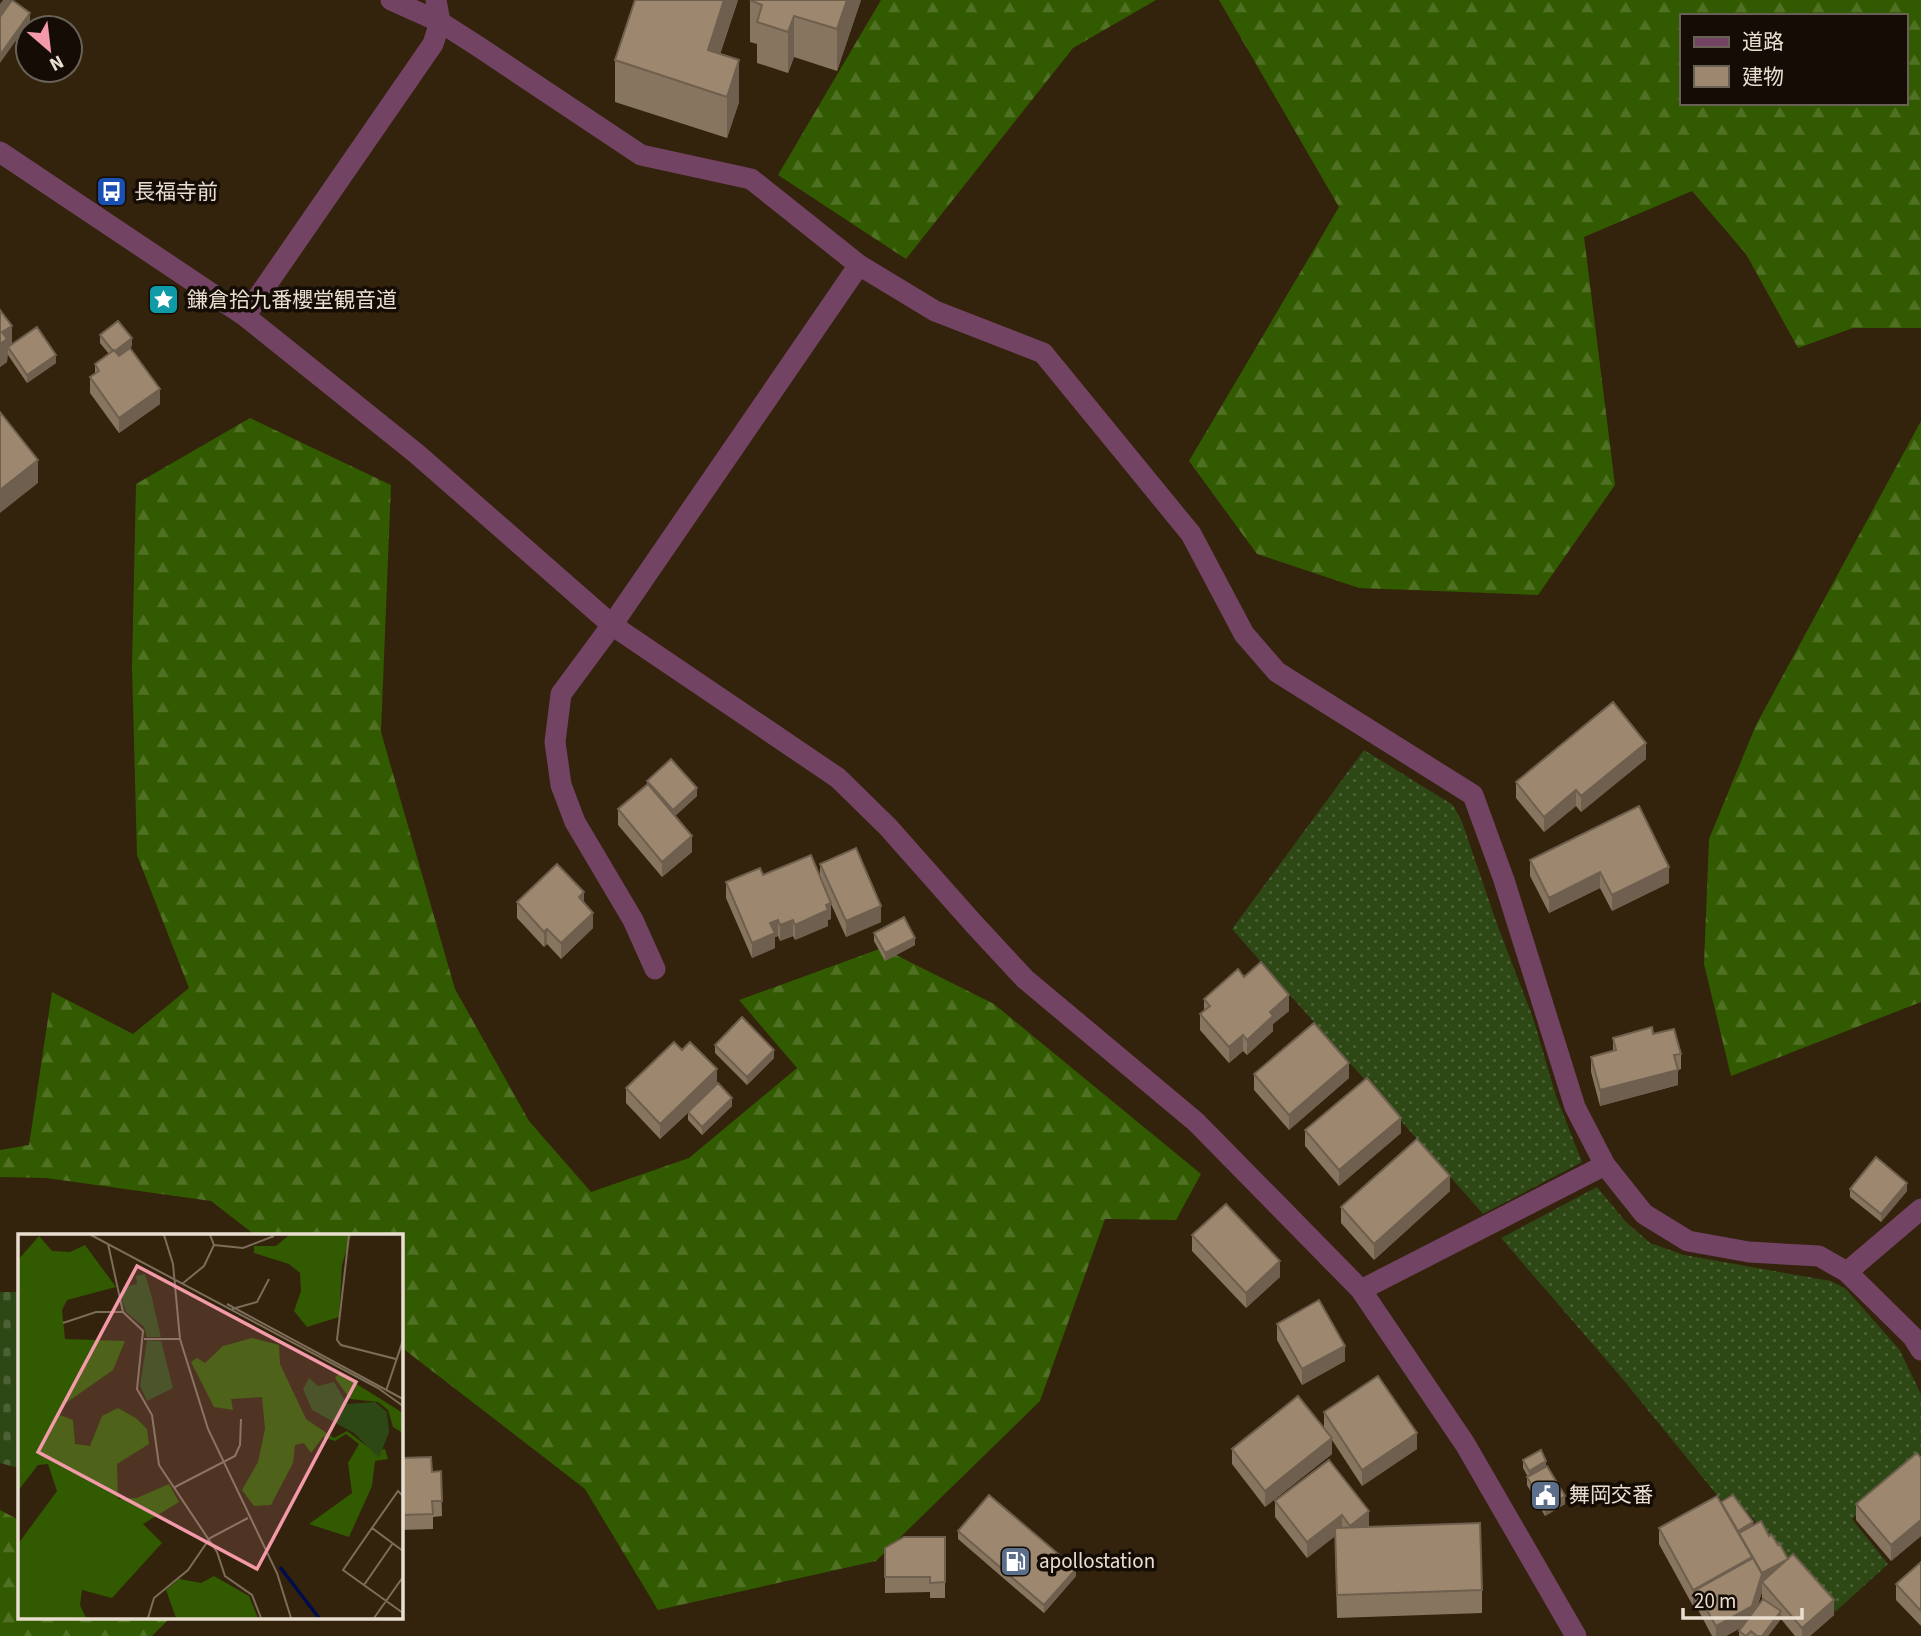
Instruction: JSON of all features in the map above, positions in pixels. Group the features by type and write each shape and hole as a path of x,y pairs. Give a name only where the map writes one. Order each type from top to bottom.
{"street":[{"path":"391,0 440,22 641,155 751,179 859,265 935,311 1042,353 1191,534 1244,634 1277,672 1473,795 1504,880 1575,1107 1605,1165 1644,1214 1688,1241 1749,1252 1819,1256 1847,1272 1913,1337 1921,1350"},
{"path":"245,316 433,44 440,22 436,0"},
{"path":"0,152 245,316 417,454 612,625 838,778 888,827 1025,979 1196,1122 1362,1290 1465,1444 1576,1636"},
{"path":"655,969 634,920 575,822 561,785 555,742 561,694 612,625 859,265"},
{"path":"1362,1290 1605,1165"},
{"path":"1847,1272 1921,1209"}],"green space":[{"path":"881,0 1156,0 1073,48 906,259 778,175"},
{"path":"1219,0 1921,0 1921,328 1853,328 1798,348 1746,254 1692,191 1584,237 1615,485 1538,595 1359,588 1257,554 1189,461 1339,207"},
{"path":"250,418 391,485 381,732 455,989 529,1121 591,1192 689,1158 797,1068 739,1000 882,948 994,1004 1201,1174 1176,1220 1105,1219 1040,1401 876,1561 658,1610 585,1489 402,1348 402,1234 254,1234 211,1201 46,1178 0,1177 0,1150 29,1145 52,992 133,1034 189,988 137,855 132,667 136,484"},
{"path":"1921,421 1921,1002 1731,1076 1704,964 1709,839 1756,725"},
{"path":"1364,750 1453,805 1462,822 1533,1018 1556,1096 1582,1162 1483,1214 1232,929"},
{"path":"1597,1187 1626,1222 1650,1243 1684,1255 1831,1281 1846,1289 1899,1349 1921,1394 1921,1457 1852,1519 1888,1564 1835,1612 1733,1496 1721,1500 1621,1377 1501,1238"},
{"path":"0,1292 18,1292 18,1468 0,1463"},
{"path":"0,1510 18,1519 18,1618 168,1620 152,1636 0,1636"}],"building":[{"path":"12,0 30,13 14,14 14,35 0,55 0,17"},
{"path":"635,0 724,0 708,50 739,60 727,97 615,60"},
{"path":"750,0 847,0 837,29 794,16 788,32 757,22 762,5"},
{"path":"0,310 12,326 2,332 7,339 0,344"},
{"path":"118,321 132,338 113,351 100,335"},
{"path":"37,327 56,355 27,375 8,347"},
{"path":"130,348 160,389 119,418 90,377 99,371 95,364 114,350 119,356"},
{"path":"0,412 38,460 0,490"},
{"path":"1613,702 1646,743 1581,796 1576,790 1544,817 1516,782"},
{"path":"671,759 697,788 673,810 647,781"},
{"path":"648,784 692,836 662,862 618,809"},
{"path":"1639,806 1669,867 1612,895 1600,872 1549,898 1530,860"},
{"path":"856,848 881,906 846,921 820,864"},
{"path":"811,855 831,903 826,905 828,910 795,925 793,920 780,925 778,920 770,923 775,933 752,943 726,882 760,868 763,875"},
{"path":"557,864 584,892 579,897 593,913 561,943 547,929 544,932 517,902"},
{"path":"904,917 915,938 885,953 874,933"},
{"path":"1261,962 1289,995 1270,1012 1273,1016 1247,1040 1243,1035 1229,1047 1200,1014 1210,1006 1204,999 1238,969 1244,977"},
{"path":"742,1017 774,1050 747,1077 715,1045"},
{"path":"1314,1023 1349,1063 1289,1115 1254,1074"},
{"path":"1652,1027 1653,1034 1674,1029 1681,1054 1674,1055 1678,1070 1600,1090 1591,1057 1616,1050 1613,1038"},
{"path":"674,1042 682,1050 690,1042 717,1069 660,1124 626,1088"},
{"path":"1367,1078 1401,1118 1339,1170 1305,1130"},
{"path":"718,1083 732,1098 702,1127 688,1112"},
{"path":"1417,1139 1450,1176 1374,1244 1341,1207"},
{"path":"1876,1157 1907,1183 1881,1214 1850,1189"},
{"path":"1226,1204 1280,1261 1246,1293 1192,1235"},
{"path":"1319,1300 1345,1346 1302,1369 1277,1324"},
{"path":"1378,1376 1417,1433 1362,1470 1324,1412"},
{"path":"1298,1396 1332,1438 1265,1491 1232,1449"},
{"path":"1541,1450 1546,1461 1529,1471 1523,1460"},
{"path":"1917,1453 1921,1458 1921,1520 1891,1545 1856,1504"},
{"path":"431,1457 432,1472 441,1471 442,1501 432,1501 433,1514 402,1515 402,1458"},
{"path":"1329,1460 1369,1511 1350,1526 1342,1515 1307,1542 1275,1501"},
{"name":"舞岡交番","path":"1547,1466 1565,1496 1545,1508 1527,1477"},
{"path":"989,1495 1076,1569 1044,1605 958,1531"},
{"path":"1733,1495 1753,1522 1738,1531 1721,1502"},
{"path":"1717,1496 1752,1557 1693,1590 1659,1528"},
{"path":"1761,1521 1769,1536 1771,1534 1778,1545 1779,1543 1788,1559 1762,1573 1739,1533"},
{"path":"1480,1523 1482,1590 1337,1595 1335,1528"},
{"path":"904,1537 945,1537 945,1582 930,1583 930,1577 885,1577 885,1548"},
{"path":"1793,1554 1834,1600 1802,1628 1762,1582"},
{"path":"1753,1558 1762,1574 1752,1606 1716,1626 1695,1590"},
{"path":"1921,1562 1921,1611 1896,1584"},
{"path":"1763,1599 1781,1611 1762,1636 1751,1631 1746,1636 1739,1631"}],"place":[{"name":"長福寺前","path":"111,192"},
{"name":"鎌倉拾九番櫻堂観音道","path":"164,300"},
{"name":"舞岡交番","path":"1546,1495"},
{"name":"apollostation","path":"1016,1561"}]}
